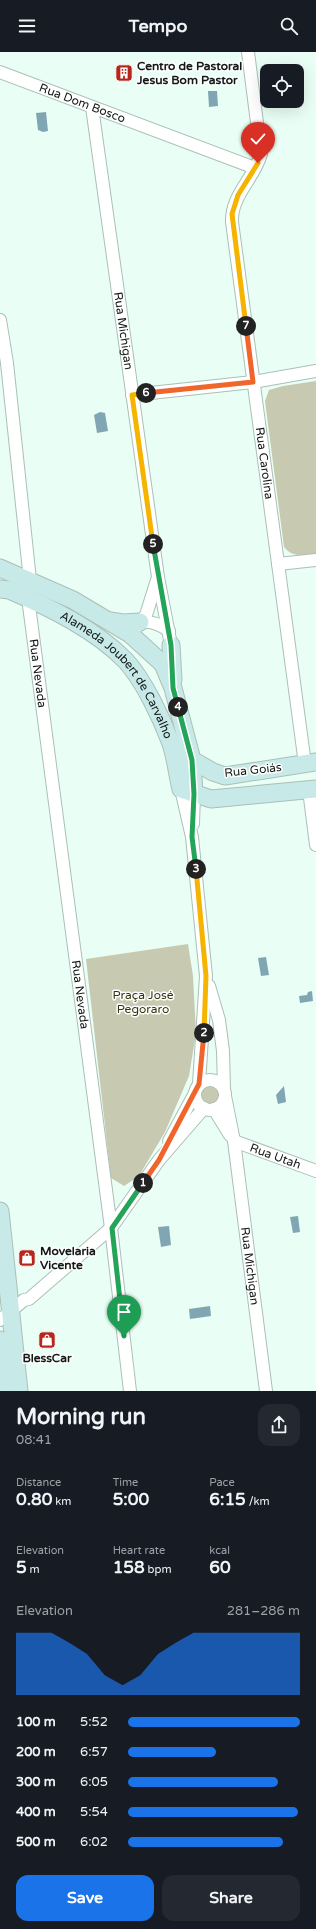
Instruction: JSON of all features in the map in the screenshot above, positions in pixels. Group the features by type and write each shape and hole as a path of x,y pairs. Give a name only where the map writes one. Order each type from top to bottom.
{"main road":[{"name":"Alameda Joubert de Carvalho","path":"0,568 73,600 105,620 135,628 163,664 173,688 192,760 187,791"},
{"name":"Alameda Joubert de Carvalho","path":"0,589 9,590 28,598 64,616 104,643 126,662 153,702 168,736 187,791"},
{"path":"135,628 125,650 126,662 146,667 163,664"},
{"path":"170,638 173,688"},
{"name":"Rua Goiás","path":"192,760 213,772 225,776 311,763"},
{"name":"Rua Goiás","path":"187,791 210,799 312,789"},
{"path":"0,1211 6,1320 19,1391"},
{"path":"0,1340 7,1391"}],"street":[{"name":"Rua Carolina","path":"248,52 261,147 258,163 238,195 232,214 278,564 311,763"},
{"name":"Rua Dom Bosco","path":"0,72 255,168"},
{"name":"Rua Michigan","path":"92,107 158,577 170,638"},
{"path":"0,320 7,363 30,580"},
{"path":"132,395 253,382 316,371"},
{"path":"278,564 316,560"},
{"name":"Rua Michigan","path":"135,628 146,615 158,577"},
{"name":"Rua Nevada","path":"28,598 112,1228 130,1391"},
{"path":"135,628 153,622 161,625 170,638 163,664"},
{"path":"312,789 316,845"},
{"name":"Rua Michigan","path":"187,791 206,976 197,1088"},
{"name":"Rua Michigan","path":"206,976 219,1020 223,1051 225,1092 234,1141 266,1391"},
{"path":"6,1320 24,1300 29,1299 112,1228 159,1160 197,1088 208,1080 213,1080 222,1085 225,1092 222,1104 209,1109 159,1160"},
{"path":"197,1088 197,1102 209,1109"},
{"name":"Rua Michigan","path":"209,1109 234,1141"},
{"name":"Rua Utah","path":"234,1141 316,1171"}],"green space":[{"path":"316,381 316,554 298,555 291,553 284,547 265,401 269,390 283,386"},
{"name":"Praça José Pegoraro","path":"188,944 193,976 196,1033 189,1076 165,1132 139,1176 124,1186 111,1178 86,959"},
{"path":"210,1085 217,1088 220,1095 217,1102 210,1105 203,1102 200,1095 203,1088"}],"water":[{"path":"208,91 217,91 218,106 209,107"},
{"path":"46,112 48,131 43,132 38,130 36,113"},
{"path":"100,412 105,413 108,431 97,433 94,415"},
{"path":"266,957 269,975 261,976 258,958"},
{"path":"312,991 313,1001 300,1003 299,996 307,995 308,992"},
{"path":"284,1086 286,1102 278,1104 276,1095"},
{"path":"298,1216 300,1232 293,1233 290,1217"},
{"path":"169,1226 171,1245 161,1247 158,1227"},
{"path":"210,1306 211,1316 190,1319 189,1309"}],"place":[{"name":"Centro de Pastoral Jesus Bom Pastor","path":"124,73"},
{"name":"Movelaria Vicente","path":"27,1258"},
{"name":"BlessCar","path":"47,1340"}],"route":[{"path":"124,1336 112,1228 159,1160 199,1084 203,1046 206,976 192,837 194,822 192,760 173,688 171,645 158,577 132,395 253,382 232,214 238,195 258,163"}]}
